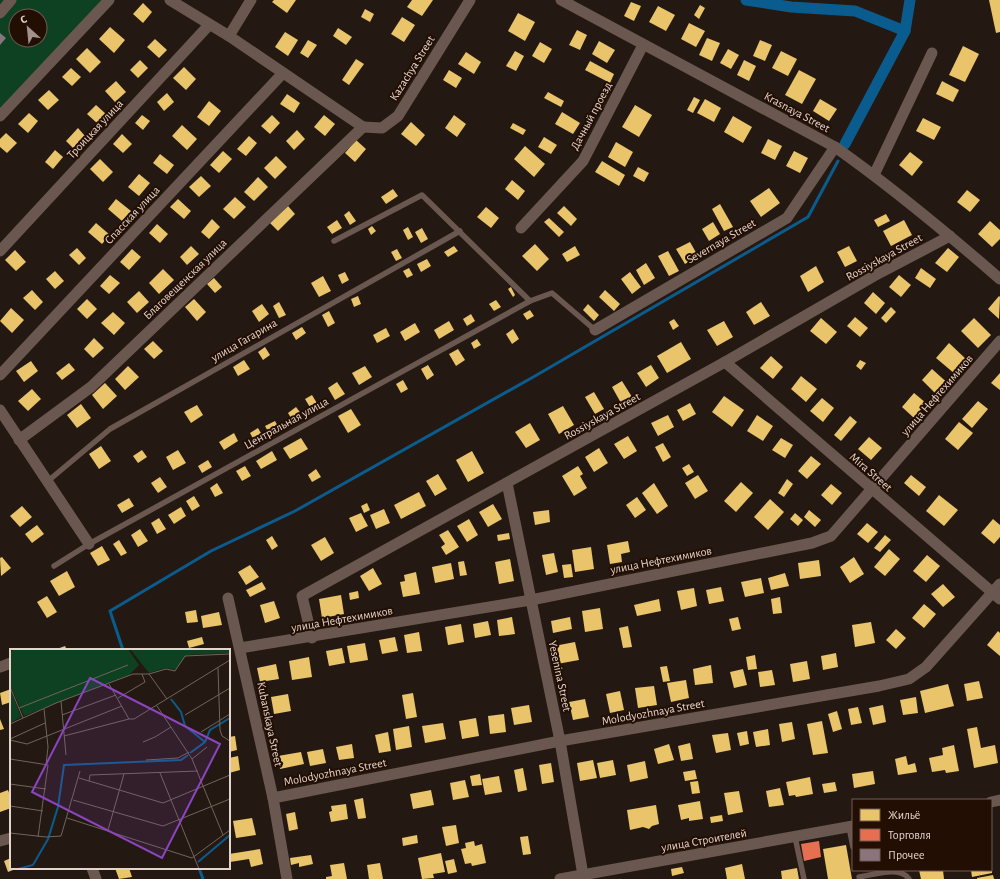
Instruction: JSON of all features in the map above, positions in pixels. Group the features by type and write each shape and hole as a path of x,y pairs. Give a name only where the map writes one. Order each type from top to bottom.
{"street":[{"path":"0,13 11,0"},
{"path":"0,116 109,0"},
{"path":"170,0 229,36 363,127"},
{"path":"229,36 251,0"},
{"name":"Kazachya Street","path":"363,127 382,128 398,116 470,0"},
{"name":"Krasnaya Street","path":"561,0 835,147 874,175 950,236 1000,279"},
{"name":"Троицкая улица","path":"0,251 209,25"},
{"name":"Дачный проезд","path":"521,228 583,161 643,45"},
{"path":"874,175 932,53"},
{"name":"Спасская улица","path":"0,375 282,73"},
{"name":"Благовещенская улица","path":"18,440 91,387 363,127"},
{"name":"Severnaya Street","path":"595,330 787,218 835,147"},
{"name":"Rossiyskaya Street","path":"312,638 302,596 725,362 874,276 950,236"},
{"name":"улица Нефтехимиков","path":"240,648 312,638 531,600 812,543 831,536 1000,341"},
{"name":"Mira Street","path":"725,362 996,596"},
{"path":"0,410 18,440 48,481 89,544"},
{"name":"Yesenina Street","path":"507,483 560,741 583,877"},
{"name":"Molodyozhnaya Street","path":"273,798 560,741 871,688 909,679 926,667 996,596 1000,584"},
{"name":"Kubanskaya Street","path":"228,598 273,798 287,879"},
{"path":"0,667 10,663"},
{"name":"улица Строителей","path":"560,879 583,877 851,827"},
{"path":"0,842 10,838"},
{"path":"92,869 96,879"}],"lane":[{"path":"334,241 422,195 530,301"},
{"name":"улица Гагарина","path":"48,481 110,429 460,231"},
{"name":"Центральная улица","path":"54,566 89,544 530,301 552,293 595,330"},
{"path":"851,827 852,837"},
{"path":"795,837 804,879"},
{"path":"859,878 898,871 906,873 909,879"}],"green space":[{"path":"0,0 102,0 0,111"}],"building: Жильё":[{"path":"274,0 296,0 287,13 272,2"},
{"path":"412,0 433,0 422,16 407,7"},
{"path":"989,0 1000,0 1000,32 996,33"},
{"path":"631,2 641,6 634,21 624,16"},
{"path":"143,3 152,12 143,23 133,14"},
{"path":"700,5 705,8 699,19 694,15"},
{"path":"658,6 675,15 666,31 649,22"},
{"path":"365,9 374,14 370,22 361,17"},
{"path":"518,13 535,22 525,41 508,31"},
{"path":"402,17 415,25 404,42 391,34"},
{"path":"689,23 705,31 696,47 681,39"},
{"path":"110,27 125,40 114,53 99,39"},
{"path":"338,28 352,37 346,45 333,36"},
{"path":"577,30 587,35 580,50 569,45"},
{"path":"285,32 298,40 288,56 275,47"},
{"path":"707,38 720,43 712,61 699,55"},
{"path":"155,39 167,50 159,58 147,47"},
{"path":"308,40 317,45 308,58 300,53"},
{"path":"760,40 772,45 765,61 753,56"},
{"path":"599,41 615,50 607,63 592,54"},
{"path":"540,42 552,49 544,63 532,56"},
{"path":"963,46 979,54 965,82 949,75"},
{"path":"87,48 101,62 90,73 76,59"},
{"path":"728,49 739,55 731,69 720,63"},
{"path":"515,51 524,56 516,71 506,66"},
{"path":"781,51 797,59 788,76 772,68"},
{"path":"466,52 481,62 474,74 458,64"},
{"path":"356,59 364,64 349,85 342,80"},
{"path":"140,60 148,68 138,78 130,70"},
{"path":"744,60 756,66 749,81 737,75"},
{"path":"590,61 614,74 610,83 585,70"},
{"path":"184,67 196,79 186,90 173,78"},
{"path":"71,68 81,77 72,86 62,77"},
{"path":"449,70 462,78 456,88 443,80"},
{"path":"799,70 816,79 802,104 785,95"},
{"path":"116,81 126,92 115,102 105,91"},
{"path":"942,81 959,90 953,102 936,94"},
{"path":"49,90 59,100 48,110 38,100"},
{"path":"548,92 564,101 561,107 544,98"},
{"path":"167,93 174,102 164,111 157,102"},
{"path":"287,94 300,103 294,113 280,104"},
{"path":"694,97 700,100 693,113 687,110"},
{"path":"705,99 721,108 714,122 697,113"},
{"path":"820,99 837,109 829,121 813,111"},
{"path":"209,101 221,111 209,126 197,117"},
{"path":"96,105 106,114 98,124 87,114"},
{"path":"635,105 652,115 639,137 622,127"},
{"path":"562,112 580,123 573,134 555,124"},
{"path":"29,113 38,121 28,133 18,124"},
{"path":"142,115 150,121 143,130 135,123"},
{"path":"272,115 280,123 270,134 261,126"},
{"path":"324,115 335,124 325,136 314,127"},
{"path":"454,115 466,124 457,137 445,128"},
{"path":"733,116 752,127 743,143 724,132"},
{"path":"923,118 941,127 934,140 916,131"},
{"path":"411,122 425,135 416,146 401,134"},
{"path":"513,123 526,130 523,135 510,128"},
{"path":"182,125 197,139 187,150 172,136"},
{"path":"78,128 85,136 73,148 66,141"},
{"path":"297,130 305,139 294,150 286,141"},
{"path":"6,133 17,143 7,153 0,147 0,139"},
{"path":"122,134 132,144 123,153 113,144"},
{"path":"249,136 257,143 246,156 237,149"},
{"path":"544,137 557,145 551,154 538,147"},
{"path":"768,139 782,146 775,160 761,153"},
{"path":"356,140 366,149 355,162 345,153"},
{"path":"616,142 633,152 625,167 608,157"},
{"path":"525,146 545,164 534,177 514,159"},
{"path":"55,150 63,157 53,169 45,162"},
{"path":"223,151 232,159 219,173 210,165"},
{"path":"794,151 808,158 800,173 786,166"},
{"path":"910,152 923,162 912,176 899,165"},
{"path":"160,154 174,165 167,174 153,163"},
{"path":"276,156 287,167 275,179 264,168"},
{"path":"100,159 113,172 103,182 90,169"},
{"path":"602,161 625,175 619,186 595,172"},
{"path":"638,167 649,173 644,182 633,176"},
{"path":"139,174 150,183 139,196 128,187"},
{"path":"201,176 211,186 199,197 189,187"},
{"path":"258,177 268,187 254,201 244,192"},
{"path":"512,180 525,191 518,200 505,189"},
{"path":"769,188 780,203 761,217 750,201"},
{"path":"393,189 398,196 386,204 381,197"},
{"path":"967,190 980,200 970,212 957,202"},
{"path":"235,197 246,207 234,219 223,209"},
{"path":"116,199 131,211 122,221 108,209"},
{"path":"178,199 191,211 184,219 170,207"},
{"path":"720,204 733,227 724,231 712,209"},
{"path":"288,206 295,214 278,231 270,223"},
{"path":"564,206 577,219 571,226 557,213"},
{"path":"486,207 499,218 491,228 477,217"},
{"path":"349,211 356,221 350,225 344,215"},
{"path":"886,214 890,221 878,227 874,220"},
{"path":"549,218 564,232 559,237 544,222"},
{"path":"212,219 220,227 209,239 201,232"},
{"path":"337,220 342,228 332,234 327,227"},
{"path":"904,220 912,235 891,246 883,231"},
{"path":"990,221 1000,230 1000,239 992,247 978,234"},
{"path":"713,222 720,234 709,241 702,229"},
{"path":"96,223 110,235 102,244 88,232"},
{"path":"157,224 168,234 160,243 149,233"},
{"path":"372,226 376,231 371,235 368,229"},
{"path":"408,227 413,237 408,240 403,230"},
{"path":"422,228 428,239 421,243 415,232"},
{"path":"690,242 698,256 685,264 676,249"},
{"path":"535,244 549,259 537,271 522,256"},
{"path":"191,246 199,254 187,265 180,257"},
{"path":"454,246 458,251 448,257 444,252"},
{"path":"575,246 580,255 567,262 562,254"},
{"path":"849,246 857,261 845,267 837,252"},
{"path":"77,248 86,258 79,265 69,255"},
{"path":"948,248 959,257 947,272 935,263"},
{"path":"132,249 141,257 129,270 120,262"},
{"path":"397,249 402,258 396,261 391,252"},
{"path":"15,250 26,262 16,271 5,260"},
{"path":"668,251 679,271 669,276 658,256"},
{"path":"427,259 431,266 421,272 417,264"},
{"path":"646,263 655,278 644,285 636,270"},
{"path":"816,266 824,282 808,292 800,276"},
{"path":"409,268 413,275 407,278 403,271"},
{"path":"921,268 936,279 930,288 915,278"},
{"path":"163,269 174,280 159,294 149,283"},
{"path":"55,271 64,281 55,289 46,279"},
{"path":"345,272 349,280 342,284 338,275"},
{"path":"630,272 641,287 632,294 621,279"},
{"path":"110,275 120,283 109,294 100,286"},
{"path":"899,275 911,285 901,297 889,287"},
{"path":"323,276 331,291 319,297 311,283"},
{"path":"214,278 222,287 215,293 207,284"},
{"path":"511,287 515,295 513,297 508,289"},
{"path":"32,290 43,302 35,310 23,298"},
{"path":"605,290 620,304 614,311 599,297"},
{"path":"139,291 149,302 137,313 127,302"},
{"path":"873,292 885,303 876,314 864,303"},
{"path":"358,296 361,304 354,307 351,299"},
{"path":"999,296 1000,297 999,319 988,309"},
{"path":"87,299 97,309 87,319 77,309"},
{"path":"194,299 206,312 197,321 185,307"},
{"path":"496,300 501,307 494,311 489,304"},
{"path":"279,302 286,315 279,318 273,306"},
{"path":"761,302 770,316 754,325 746,312"},
{"path":"262,304 269,314 259,322 252,311"},
{"path":"588,304 599,315 594,321 583,310"},
{"path":"891,307 896,312 886,323 881,318"},
{"path":"11,308 24,320 12,333 0,321"},
{"path":"530,310 534,316 527,320 523,314"},
{"path":"329,311 335,323 328,327 322,315"},
{"path":"113,312 125,323 114,335 101,323"},
{"path":"471,314 475,321 467,326 463,319"},
{"path":"855,317 868,328 860,337 847,326"},
{"path":"821,318 837,332 826,344 810,331"},
{"path":"974,318 991,335 978,348 961,331"},
{"path":"674,319 679,326 673,330 669,322"},
{"path":"449,321 454,330 439,339 434,330"},
{"path":"724,321 733,337 717,346 707,330"},
{"path":"415,323 420,332 405,341 400,332"},
{"path":"302,327 306,333 296,340 292,333"},
{"path":"386,328 390,336 377,343 373,335"},
{"path":"513,329 519,339 512,344 506,334"},
{"path":"94,338 104,348 93,358 84,349"},
{"path":"477,339 481,345 474,349 471,343"},
{"path":"153,341 163,351 154,359 144,349"},
{"path":"681,342 691,359 667,373 657,356"},
{"path":"949,343 967,360 955,374 936,358"},
{"path":"265,347 270,355 263,360 258,352"},
{"path":"458,349 465,360 456,366 449,354"},
{"path":"771,356 783,367 773,379 760,368"},
{"path":"244,360 250,369 238,376 233,367"},
{"path":"860,360 866,363 861,370 856,366"},
{"path":"31,361 38,371 24,382 16,371"},
{"path":"69,363 75,370 62,380 56,373"},
{"path":"428,365 434,375 427,380 421,369"},
{"path":"651,365 659,378 646,387 637,373"},
{"path":"128,366 139,377 125,390 115,379"},
{"path":"365,366 372,377 359,385 352,373"},
{"path":"932,369 951,386 940,398 922,380"},
{"path":"1000,373 1000,390 991,383"},
{"path":"801,376 817,389 806,402 791,389"},
{"path":"403,380 408,389 401,393 396,384"},
{"path":"622,381 632,397 621,403 612,387"},
{"path":"337,382 345,394 335,400 328,388"},
{"path":"105,383 117,396 103,409 92,395"},
{"path":"32,389 41,399 28,411 18,401"},
{"path":"594,392 604,409 595,414 585,397"},
{"path":"914,393 926,403 914,418 902,407"},
{"path":"312,395 318,405 311,409 305,399"},
{"path":"724,396 744,410 732,427 712,412"},
{"path":"822,398 834,408 823,422 810,411"},
{"path":"978,401 988,409 972,428 962,419"},
{"path":"690,403 696,414 683,421 677,410"},
{"path":"81,404 91,418 77,428 67,415"},
{"path":"197,405 203,415 191,423 184,412"},
{"path":"563,406 574,425 559,434 548,414"},
{"path":"296,407 302,415 293,421 288,413"},
{"path":"351,409 361,425 348,433 338,416"},
{"path":"668,415 674,427 658,436 651,423"},
{"path":"757,415 773,426 763,441 747,431"},
{"path":"850,416 857,422 841,441 834,435"},
{"path":"275,421 280,430 270,435 265,426"},
{"path":"959,422 973,433 958,450 945,439"},
{"path":"530,423 540,440 526,448 515,432"},
{"path":"258,428 262,435 254,440 250,433"},
{"path":"234,433 238,441 224,450 219,442"},
{"path":"628,436 637,451 624,459 614,444"},
{"path":"869,437 882,448 871,460 858,449"},
{"path":"301,438 308,449 290,459 283,448"},
{"path":"781,438 793,445 785,458 772,450"},
{"path":"663,443 671,457 663,462 655,447"},
{"path":"101,446 111,461 99,469 89,454"},
{"path":"599,448 608,463 594,472 585,457"},
{"path":"142,450 147,457 138,463 133,456"},
{"path":"178,450 186,463 173,470 166,457"},
{"path":"272,451 277,460 261,469 256,461"},
{"path":"472,451 484,473 468,482 456,460"},
{"path":"811,456 821,464 807,479 798,471"},
{"path":"208,460 212,467 202,473 198,466"},
{"path":"689,464 694,472 687,476 682,468"},
{"path":"245,466 251,476 242,481 236,471"},
{"path":"578,466 583,474 580,476 587,488 574,496 562,476"},
{"path":"316,469 321,477 312,482 308,475"},
{"path":"438,474 447,489 435,496 426,481"},
{"path":"698,475 708,491 695,499 685,483"},
{"path":"911,475 926,487 919,496 904,483"},
{"path":"160,477 167,487 158,493 151,483"},
{"path":"787,479 793,484 784,497 778,493"},
{"path":"741,482 753,493 736,512 724,501"},
{"path":"217,483 223,493 215,497 210,488"},
{"path":"654,483 668,506 657,514 642,493"},
{"path":"831,484 842,493 832,505 821,495"},
{"path":"419,492 426,506 401,519 394,505"},
{"path":"939,495 958,510 944,526 926,511"},
{"path":"194,496 200,506 192,511 186,501"},
{"path":"637,497 646,510 635,518 626,505"},
{"path":"129,498 134,506 122,513 117,505"},
{"path":"770,499 784,512 768,530 754,517"},
{"path":"367,503 370,510 364,513 361,506"},
{"path":"493,504 502,519 488,527 479,512"},
{"path":"22,506 32,517 20,527 10,516"},
{"path":"181,507 186,516 174,524 168,515"},
{"path":"384,509 390,523 376,529 370,515"},
{"path":"549,510 550,522 535,525 533,512"},
{"path":"809,510 821,520 815,527 804,517"},
{"path":"361,513 368,526 356,532 349,518"},
{"path":"795,513 803,520 798,526 790,519"},
{"path":"159,518 166,529 157,534 151,523"},
{"path":"469,519 478,535 467,542 457,526"},
{"path":"993,519 1000,525 1000,537 994,544 981,533"},
{"path":"867,523 878,532 868,543 857,534"},
{"path":"37,525 44,534 32,543 25,534"},
{"path":"140,529 148,541 138,547 131,535"},
{"path":"448,530 459,547 446,555 441,547 445,544 439,535"},
{"path":"509,533 510,539 498,541 497,535"},
{"path":"885,535 891,540 880,552 874,548"},
{"path":"272,536 278,546 272,550 266,540"},
{"path":"325,537 334,553 321,561 311,545"},
{"path":"119,540 127,553 121,556 113,544"},
{"path":"628,541 630,552 621,554 622,562 610,564 607,545"},
{"path":"102,546 110,560 98,566 90,553"},
{"path":"591,547 594,569 575,572 572,550"},
{"path":"889,549 900,559 885,576 874,567"},
{"path":"554,553 558,572 546,575 542,555"},
{"path":"927,555 940,566 926,582 913,571"},
{"path":"2,557 11,568 1,576 0,558"},
{"path":"854,557 864,574 850,583 840,567"},
{"path":"510,559 514,581 499,584 495,562"},
{"path":"819,560 821,576 800,579 798,563"},
{"path":"464,561 467,575 460,576 458,562"},
{"path":"451,563 454,579 435,583 432,567"},
{"path":"571,564 573,577 564,578 562,565"},
{"path":"250,565 259,577 246,585 238,572"},
{"path":"373,568 382,584 369,591 360,576"},
{"path":"67,571 75,587 59,596 50,581"},
{"path":"416,572 420,594 403,597 400,582 405,581 404,575"},
{"path":"785,573 789,586 771,590 768,578"},
{"path":"761,578 764,593 745,597 741,582"},
{"path":"262,582 266,589 250,597 246,590"},
{"path":"943,584 955,597 943,607 931,594"},
{"path":"721,587 724,601 709,604 706,590"},
{"path":"694,588 697,606 681,610 677,591"},
{"path":"358,591 359,598 350,600 349,593"},
{"path":"341,595 344,614 322,618 319,599"},
{"path":"47,596 57,612 47,618 37,602"},
{"path":"780,597 782,613 773,614 771,599"},
{"path":"659,599 661,611 637,616 634,605"},
{"path":"274,601 280,618 265,623 260,605"},
{"path":"924,604 936,614 924,628 912,618"},
{"path":"600,608 603,629 585,632 582,611"},
{"path":"196,610 198,622 187,623 185,612"},
{"path":"219,612 222,625 203,628 201,616"},
{"path":"512,617 515,634 499,636 497,620"},
{"path":"570,617 572,629 553,633 551,621"},
{"path":"738,617 741,629 732,631 729,619"},
{"path":"488,621 491,635 475,638 473,624"},
{"path":"871,622 875,643 855,647 852,625"},
{"path":"461,624 464,642 448,645 445,627"},
{"path":"628,626 632,647 623,648 619,628"},
{"path":"896,629 906,638 896,649 886,640"},
{"path":"998,631 1000,633 1000,656 987,645"},
{"path":"419,632 422,651 407,653 404,635"},
{"path":"202,637 204,644 189,648 187,641"},
{"path":"395,637 398,651 382,654 379,640"},
{"path":"575,642 579,660 557,664 554,646"},
{"path":"365,643 368,660 350,663 347,646"},
{"path":"65,646 66,649 57,649"},
{"path":"342,648 345,663 329,666 326,651"},
{"path":"836,653 838,667 823,670 821,656"},
{"path":"755,655 757,669 748,670 746,657"},
{"path":"309,657 312,677 292,680 289,661"},
{"path":"807,661 810,679 793,682 790,664"},
{"path":"276,664 279,679 260,682 257,668"},
{"path":"711,665 713,683 695,685 693,669"},
{"path":"667,666 670,681 663,682 660,667"},
{"path":"743,669 747,685 734,688 730,672"},
{"path":"772,670 775,685 760,687 758,672"},
{"path":"686,680 689,698 671,702 667,683"},
{"path":"979,681 983,698 967,701 964,684"},
{"path":"948,684 954,706 925,713 920,691"},
{"path":"654,686 657,705 638,708 635,688"},
{"path":"10,689 10,702 2,705 0,693"},
{"path":"620,691 624,710 610,713 606,694"},
{"path":"413,693 417,717 406,719 402,695"},
{"path":"288,694 291,711 274,714 271,697"},
{"path":"916,697 918,713 903,715 900,700"},
{"path":"585,699 589,717 573,720 569,702"},
{"path":"529,705 532,722 514,725 511,708"},
{"path":"883,705 886,722 873,725 869,708"},
{"path":"858,707 862,723 851,725 848,709"},
{"path":"837,711 842,729 833,732 828,714"},
{"path":"504,714 506,732 490,734 488,716"},
{"path":"476,718 479,736 462,739 459,721"},
{"path":"0,719 4,729 0,730"},
{"path":"822,721 828,753 813,755 807,724"},
{"path":"792,722 795,739 782,742 779,724"},
{"path":"443,723 446,739 425,743 422,726"},
{"path":"409,726 412,747 396,750 393,729"},
{"path":"977,727 981,748 995,745 998,763 974,768 967,729"},
{"path":"768,729 770,745 756,747 753,732"},
{"path":"747,731 749,744 740,746 737,733"},
{"path":"388,732 391,751 379,753 375,735"},
{"path":"728,733 731,750 716,753 712,735"},
{"path":"235,736 237,750 230,752 230,737"},
{"path":"690,743 693,759 681,761 678,746"},
{"path":"352,744 354,758 339,760 336,747"},
{"path":"669,744 674,760 658,764 654,749"},
{"path":"954,745 959,771 946,773 945,770 932,772 929,758 943,755 942,748"},
{"path":"323,749 326,763 310,766 307,752"},
{"path":"301,752 304,764 280,769 278,756"},
{"path":"238,756 240,770 230,773 230,758"},
{"path":"906,756 908,765 915,763 917,772 898,775 895,759"},
{"path":"593,760 597,778 580,781 577,763"},
{"path":"613,760 616,775 600,778 597,763"},
{"path":"645,761 648,778 630,782 627,765"},
{"path":"551,763 554,782 542,784 539,765"},
{"path":"523,768 527,790 518,792 514,770"},
{"path":"695,770 697,779 685,781 683,772"},
{"path":"873,771 875,784 854,788 852,774"},
{"path":"480,774 482,785 472,786 470,776"},
{"path":"499,776 502,792 485,795 482,779"},
{"path":"810,777 813,794 796,797 795,795 789,796 786,782"},
{"path":"465,780 469,797 453,800 450,783"},
{"path":"698,781 700,793 692,794 690,782"},
{"path":"835,782 837,791 824,793 822,784"},
{"path":"780,788 784,805 769,807 766,791"},
{"path":"8,790 10,795 10,808 0,812 0,793"},
{"path":"431,790 434,805 413,809 410,794"},
{"path":"739,791 743,812 728,815 724,793"},
{"path":"363,798 366,818 358,819 354,800"},
{"path":"700,801 703,819 689,821 689,818 681,820 678,805"},
{"path":"346,804 348,819 331,822 329,812 332,811 331,806"},
{"path":"656,805 659,824 652,826 649,829 643,827 630,830 627,810"},
{"path":"295,812 298,829 289,831 286,814"},
{"path":"722,815 723,821 711,823 710,817"},
{"path":"252,818 256,835 236,838 233,821"},
{"path":"456,825 459,843 446,846 442,827"},
{"path":"417,835 418,843 403,846 402,838"},
{"path":"528,836 531,854 523,855 520,837"},
{"path":"474,841 475,846 482,844 486,863 472,866 471,863 465,864 461,849 466,848 465,843"},
{"path":"846,845 852,879 828,879 823,849"},
{"path":"260,849 263,864 251,867 249,859 230,862 230,854"},
{"path":"441,853 445,872 433,874 434,878 422,879 418,858"},
{"path":"311,855 313,864 299,867 299,863 291,865 290,858"},
{"path":"10,858 10,869 16,869 8,872 4,861"},
{"path":"454,859 457,872 448,874 445,861"},
{"path":"344,863 347,879 326,879 326,877 332,876 330,865"},
{"path":"380,863 383,879 369,879 367,865"},
{"path":"742,864 745,879 727,879 725,868"},
{"path":"682,867 684,873 672,876 671,869"},
{"path":"797,868 799,879 782,879 781,871"},
{"path":"115,869 129,869 132,877 119,879"},
{"path":"919,871 943,871 944,879 921,879"},
{"path":"971,871 992,871 992,873 972,877"},
{"path":"993,875 994,879 977,879 977,878"}],"building: Торговля":[{"path":"819,841 821,857 804,861 801,844"}],"building: Прочее":[{"path":"0,33 6,38 0,45"}],"waterway":[{"path":"746,0 791,7 855,11 905,31"},
{"path":"845,144 905,31 910,0"},
{"path":"123,649 110,611 211,551 295,511 535,376 808,217 838,161"},
{"path":"199,869 203,879"}]}
